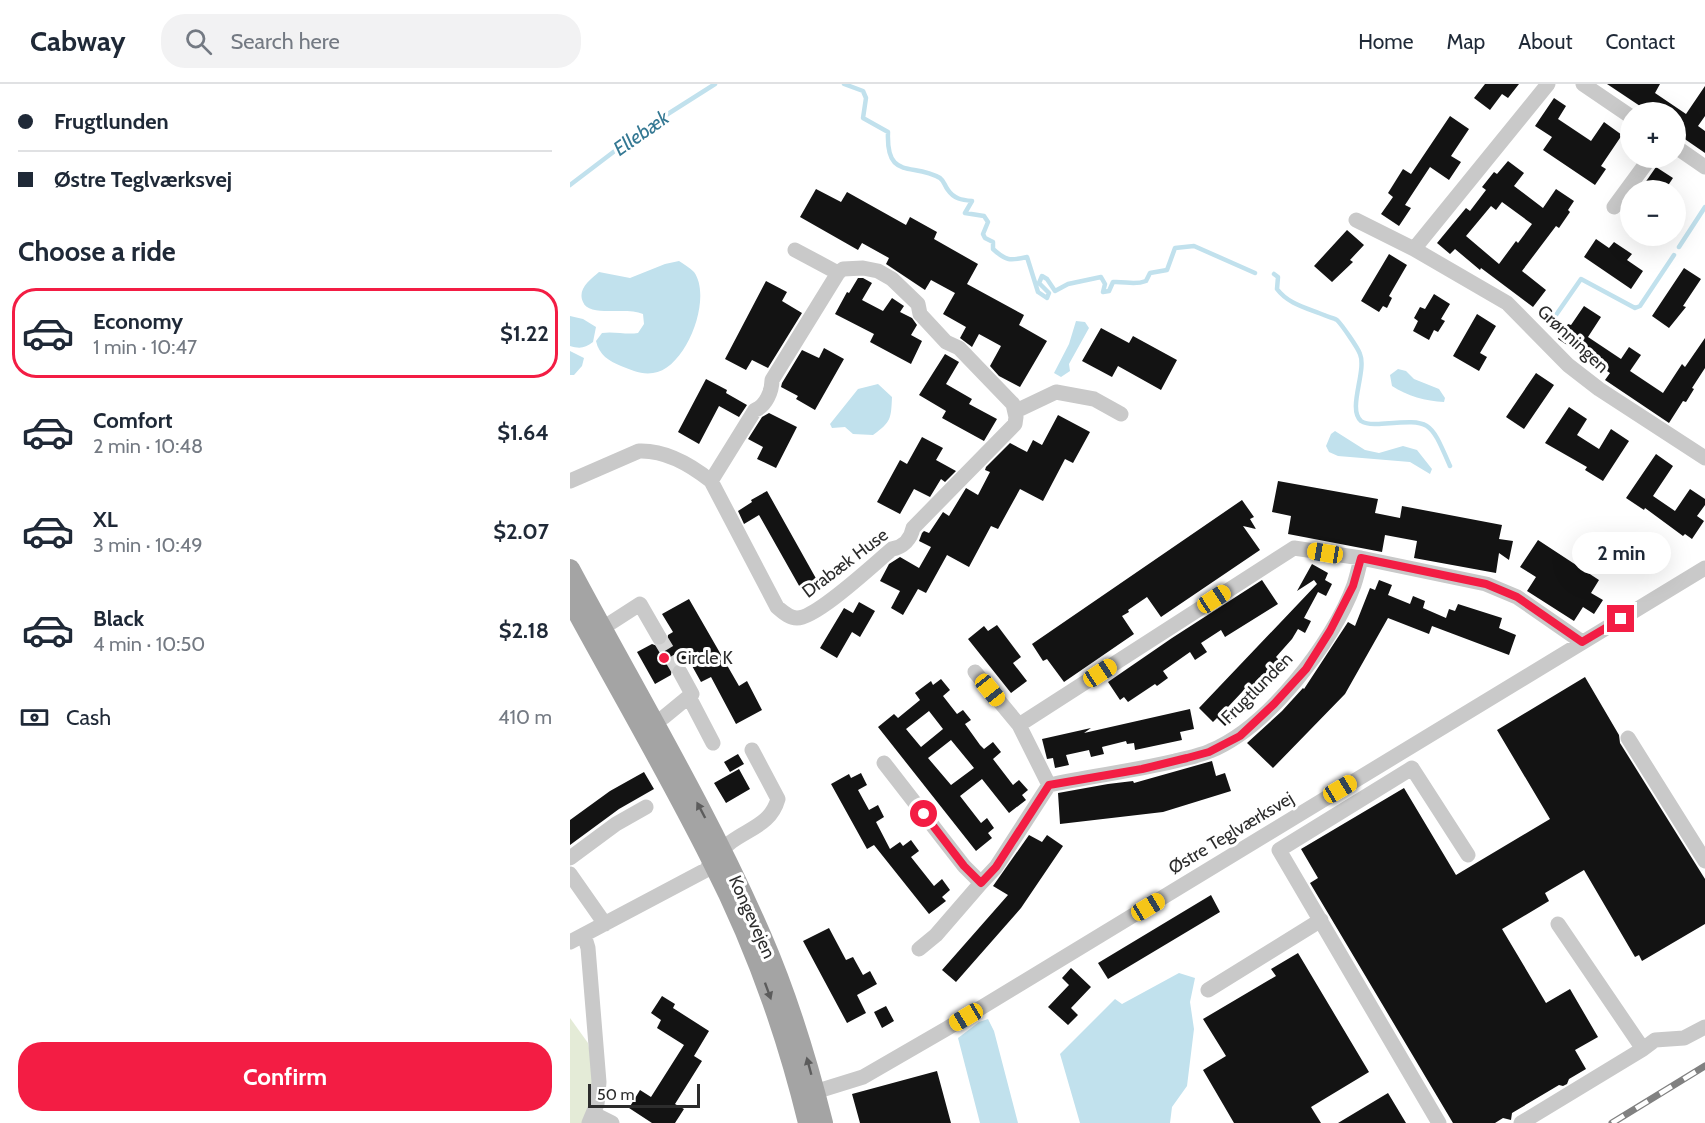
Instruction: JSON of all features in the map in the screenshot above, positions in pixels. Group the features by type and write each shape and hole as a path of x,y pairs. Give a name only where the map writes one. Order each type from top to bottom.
{"main road":[{"name":"Kongevejen","path":"570,569 596,633 717,855 809,1094 823,1123"},
{"name":"Kongevejen","path":"570,599 596,633"},
{"name":"Kongevejen","path":"808,1123 809,1094"}],"street":[{"path":"1414,249 1548,84"},
{"path":"1583,84 1620,109"},
{"path":"1686,154 1705,167"},
{"path":"1614,207 1643,168"},
{"name":"Grønningen","path":"1356,220 1414,249 1507,303 1568,365 1599,389 1705,458"},
{"path":"795,250 838,273"},
{"path":"711,481 755,410 760,408 772,389 772,380 838,273 843,269 863,268 878,271 892,279 918,304 920,314 939,335 946,342 959,348 1008,399 1016,411 1056,392 1094,399 1121,414"},
{"name":"Drabæk Huse","path":"570,481 639,451 650,450 694,468 711,481 777,607 787,615 798,618 812,613 892,549 899,548 912,536 913,528 1015,424 1016,411"},
{"path":"1019,725 1294,548 1361,558 1486,584 1517,597 1582,642"},
{"name":"Frugtlunden","path":"1049,785 1142,769 1209,752 1240,736 1306,669 1330,631 1353,586 1361,558"},
{"name":"Østre Teglværksvej","path":"809,1094 863,1077 946,1029 1705,568"},
{"path":"596,633 640,604 659,637"},
{"path":"647,726 664,717 692,694 680,672"},
{"path":"919,949 936,935 996,867 1049,785 1019,725 975,672"},
{"path":"689,697 713,743"},
{"path":"1628,738 1705,861"},
{"path":"612,1123 591,1118 597,1104 599,1087 596,1045 588,948 577,939 706,870 730,842 760,824 774,812 778,799 752,750"},
{"path":"884,763 964,866 981,883"},
{"path":"1439,1123 1279,850 1412,768 1468,855"},
{"path":"570,858 616,824 645,807"},
{"path":"570,874 605,924"},
{"path":"1208,990 1321,920"},
{"path":"1558,924 1643,1049"},
{"path":"1521,1123 1655,1040 1684,1038 1705,1027"}],"green space":[{"path":"570,1018 588,1043 593,1068 592,1111 583,1123 570,1123"}],"water":[{"path":"679,261 694,272 699,284 700,298 693,331 676,359 665,369 653,373 637,372 609,360 599,350 596,341 602,333 638,333 644,324 643,314 627,311 600,311 587,307 582,297 585,285 599,272 630,278"},
{"path":"570,316 583,319 596,327 593,342 582,347 570,346"},
{"path":"1076,321 1085,322 1089,328 1069,364 1070,371 1061,377 1054,373 1069,344"},
{"path":"570,351 584,358 582,366 574,375 570,375"},
{"path":"1398,369 1406,371 1414,379 1439,389 1445,398 1444,402 1404,393 1392,386 1390,375"},
{"path":"878,384 892,397 889,419 883,427 873,435 853,434 845,427 832,428 830,424 858,389"},
{"path":"1335,431 1365,450 1379,453 1403,446 1417,450 1432,469 1430,474 1410,462 1338,456 1329,452 1326,446 1331,434"},
{"path":"1179,973 1195,978 1190,1002 1194,1029 1187,1086 1172,1107 1170,1123 1080,1123 1060,1054 1115,999 1122,1004"},
{"path":"988,1019 994,1031 1018,1123 980,1123 958,1038 979,1022"}],"building":[{"path":"1485,84 1519,84 1508,98 1502,94 1490,110 1474,98"},
{"path":"1607,84 1660,84 1655,93 1668,102 1634,102"},
{"path":"1705,86 1705,116 1698,126 1705,131 1705,153 1686,140 1686,114"},
{"path":"1554,98 1566,106 1558,119 1591,141 1604,122 1620,134 1620,138 1601,166 1606,169 1595,185 1543,150 1552,137 1535,126"},
{"path":"1450,116 1469,129 1451,156 1461,162 1449,180 1430,167 1405,205 1411,208 1399,226 1381,214 1393,197 1388,193 1403,169 1411,174"},
{"path":"1508,161 1524,173 1514,186 1543,208 1556,189 1574,201 1568,210 1570,212 1559,228 1556,226 1522,271 1546,290 1533,307 1481,268 1480,270 1455,249 1450,254 1437,243 1466,208 1470,211 1486,190 1482,187 1494,172 1497,174","holes":["1502,202 1532,224 1499,264 1466,236 1491,206 1496,210"]},
{"path":"1655,168 1673,178 1672,180 1647,180"},
{"path":"816,189 841,202 847,192 906,225 910,217 937,232 934,239 978,264 967,284 1024,315 1019,325 1047,341 1020,387 999,376 990,366 1001,346 979,334 972,347 960,338 966,327 943,314 955,293 931,280 925,290 886,264 889,258 862,243 858,250 800,217"},
{"path":"1347,230 1364,245 1350,260 1353,262 1332,282 1314,266"},
{"path":"1596,239 1609,248 1614,242 1632,254 1627,260 1643,271 1631,289 1584,257"},
{"path":"1389,254 1407,265 1389,296 1392,298 1387,308 1383,306 1379,312 1361,301"},
{"path":"1684,268 1701,279 1683,306 1686,307 1669,328 1652,316"},
{"path":"858,278 872,283 862,300 883,311 892,298 904,306 900,312 912,318 917,325 911,335 922,341 911,364 870,342 874,334 835,314"},
{"path":"766,281 787,292 782,301 802,313 768,368 752,360 746,370 725,359"},
{"path":"1434,294 1450,304 1441,319 1445,321 1438,332 1434,330 1429,340 1413,331 1418,321 1414,318 1420,307 1425,309"},
{"path":"1584,306 1601,317 1588,337 1621,359 1629,347 1641,355 1630,371 1663,393 1682,364 1685,367 1705,338 1705,368 1686,402 1683,401 1669,423 1605,380 1610,373 1558,339"},
{"path":"1477,314 1496,326 1480,353 1487,357 1479,371 1453,356"},
{"path":"1101,328 1129,343 1133,336 1177,360 1161,390 1118,366 1112,377 1082,361"},
{"path":"824,348 844,359 815,410 796,399 798,396 781,387 802,350 819,358"},
{"path":"945,354 959,362 946,384 972,399 969,404 997,419 984,441 942,418 946,411 919,395"},
{"path":"1536,373 1554,385 1524,429 1506,417"},
{"path":"706,379 727,390 726,393 747,405 739,417 719,406 699,444 678,432"},
{"path":"1569,407 1587,419 1577,435 1599,449 1611,429 1629,441 1603,481 1585,470 1587,467 1545,443"},
{"path":"769,413 797,427 776,468 757,459 763,447 748,439 762,417"},
{"path":"1058,415 1090,432 1073,463 1065,459 1043,501 1020,489 998,529 991,526 969,567 947,555 926,593 918,589 903,615 891,608 900,591 880,581 889,564 900,557 919,568 931,547 919,541 922,533 924,531 929,533 943,512 949,516 966,488 978,495 990,472 985,470 986,467 1010,443 1027,452 1033,440 1042,445"},
{"path":"922,437 943,448 936,460 956,471 945,482 941,479 930,497 914,489 900,514 877,502 900,460 907,464"},
{"path":"1656,454 1673,466 1653,496 1675,511 1690,489 1705,499 1705,505 1697,516 1704,521 1692,539 1685,534 1683,536 1645,508 1644,510 1626,498"},
{"path":"1278,481 1378,499 1375,513 1400,518 1402,506 1502,525 1499,539 1513,541 1509,560 1499,553 1496,573 1414,558 1417,541 1385,535 1382,552 1288,534 1291,516 1272,512"},
{"path":"767,491 818,582 802,591 759,515 744,524 738,511"},
{"path":"1242,500 1254,517 1250,519 1256,529 1243,526 1260,550 1161,617 1147,597 1122,616 1134,634 1064,682 1047,659 1043,661 1032,644"},
{"path":"1538,540 1599,580 1591,593 1603,600 1594,614 1583,607 1574,621 1527,591 1536,577 1520,567"},
{"path":"1312,564 1328,573 1325,580 1332,584 1326,596 1318,592 1304,618 1311,621 1305,633 1298,629 1276,657 1282,663 1249,696 1243,691 1227,708 1235,716 1225,726 1217,718 1213,722 1199,708 1317,584 1314,580 1297,591"},
{"path":"1262,580 1278,604 1225,637 1221,630 1201,643 1207,652 1195,660 1190,652 1163,671 1168,678 1157,686 1155,684 1128,702 1124,697 1120,700 1108,682"},
{"path":"1379,580 1392,585 1388,595 1410,604 1413,596 1425,601 1423,608 1446,618 1449,609 1455,611 1458,604 1502,618 1499,628 1516,635 1509,655 1432,626 1429,634 1388,618 1345,694 1273,768 1247,743 1304,689 1348,622 1355,626 1370,588 1375,590"},
{"path":"689,599 739,686 747,681 762,710 736,724 711,677 701,682 691,664 687,666 680,662 672,666 671,675 655,684 637,652 652,644 660,647 667,642 668,635 673,632 662,614"},
{"path":"859,602 875,611 860,637 852,632 837,658 820,648 844,608 853,613"},
{"path":"997,625 1021,657 1013,663 1027,681 1011,693 968,639 984,626 988,631"},
{"path":"1585,677 1619,735 1620,743 1705,879 1705,924 1642,961 1639,955 1635,957 1584,870 1545,893 1549,901 1502,929 1546,1003 1570,989 1598,1037 1575,1050 1586,1069 1569,1079 1567,1084 1559,1085 1512,1113 1511,1120 1503,1118 1495,1123 1453,1123 1310,883 1318,878 1301,849 1404,788 1456,875 1550,819 1497,730"},
{"path":"941,679 950,690 943,696 957,714 963,710 971,720 965,724 980,745 984,749 993,742 1001,752 993,759 1013,785 1019,780 1028,790 1022,795 1026,800 1009,813 982,779 960,796 981,823 987,818 994,828 988,833 992,838 976,851 878,727 894,714 898,718 920,700 915,693 931,681 933,685","holes":["929,711 943,729 921,747 906,729","951,740 974,768 951,785 928,758"]},
{"path":"1190,709 1194,729 1180,732 1182,740 1135,750 1134,743 1127,744 1126,741 1102,747 1104,754 1091,757 1089,750 1066,755 1069,765 1055,768 1053,758 1047,759 1042,739 1091,728 1084,733"},
{"path":"738,754 744,764 730,772 724,762"},
{"path":"1212,761 1216,776 1225,773 1231,791 1163,812 1060,824 1058,793 1108,784 1133,781 1134,783"},
{"path":"739,769 750,789 726,803 714,783"},
{"path":"644,772 654,789 619,809 570,845 570,820 610,791"},
{"path":"861,773 867,785 858,790 869,810 878,805 884,817 876,822 890,849 900,842 903,846 911,840 919,851 911,857 934,886 942,879 950,890 942,897 946,901 929,914 874,845 867,849 831,784 849,774 851,778"},
{"path":"1029,835 1042,842 1047,835 1063,846 1021,908 956,982 942,970 1008,895 993,886"},
{"path":"1211,895 1220,912 1108,979 1098,963"},
{"path":"829,928 846,960 853,957 863,975 870,971 877,984 857,995 866,1013 847,1023 803,941"},
{"path":"1298,953 1369,1072 1311,1107 1321,1123 1234,1123 1203,1070 1226,1056 1203,1019 1276,976 1271,969"},
{"path":"1071,968 1091,987 1071,1008 1078,1015 1068,1025 1048,1007 1069,985 1062,978"},
{"path":"662,996 675,1004 673,1008 709,1031 694,1056 702,1061 675,1104 684,1109 675,1123 652,1123 629,1108 640,1090 651,1097 684,1045 657,1028 661,1020 651,1013"},
{"path":"886,1006 894,1021 882,1028 874,1012"},
{"path":"937,1071 951,1123 860,1123 852,1094"},
{"path":"1388,1093 1406,1123 1338,1123"}],"waterway":[{"name":"Ellebæk","path":"570,185 641,131 715,84"},
{"path":"844,84 863,91 866,98 863,118 888,132 891,158 896,164 930,173 940,178 953,195 972,201 965,213 984,216 988,222 983,234 985,238 993,242 993,249 1001,256 1012,259 1027,257 1038,292 1047,298 1049,293 1039,283 1042,276 1047,279 1055,291 1068,284 1101,277 1105,284 1103,292 1109,291 1113,282 1146,281 1150,273 1167,270 1175,248 1194,246 1255,273"},
{"path":"1679,247 1705,207"},
{"path":"1549,325 1581,279 1635,308 1640,306 1674,255"},
{"path":"1274,274 1278,277 1277,289 1281,294 1298,305 1337,320 1356,347 1361,361 1356,408 1361,421 1370,424 1409,422 1426,426 1437,439 1450,466"}],"tunnel":[{"path":"659,637 680,672"}],"railway":[{"path":"1612,1123 1705,1066"}],"place":[{"name":"Circle K","path":"664,658"}],"route":[{"path":"924,814 964,866 981,883 996,867 1049,785 1142,769 1187,758 1209,752 1240,736 1306,669 1330,631 1353,586 1361,558 1486,584 1517,597 1582,642 1621,619"}]}
